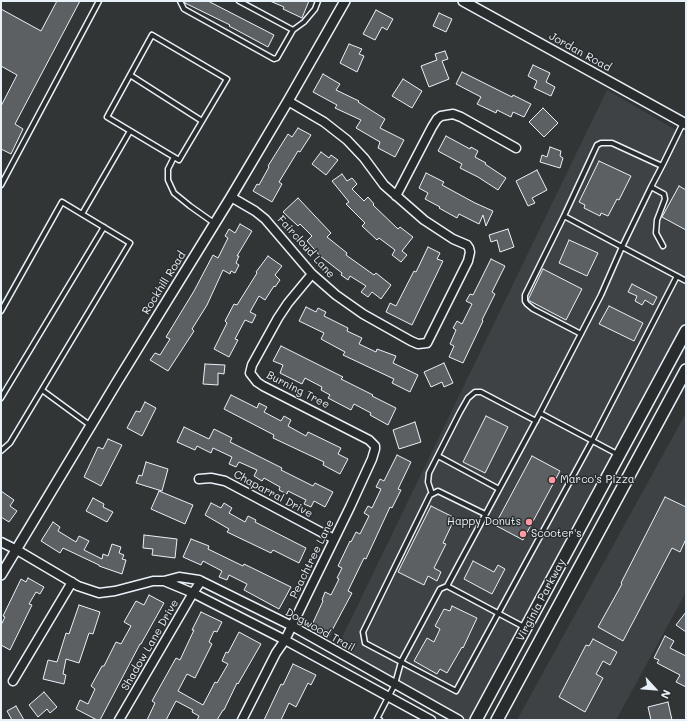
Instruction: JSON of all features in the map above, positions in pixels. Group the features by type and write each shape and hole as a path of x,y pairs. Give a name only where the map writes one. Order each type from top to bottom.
{"main road":[{"name":"Virginia Parkway","path":"476,720 686,331"},
{"name":"Virginia Parkway","path":"497,720 686,370"},
{"path":"619,456 635,465"}],"street":[{"name":"Rockhill Road","path":"1,576 231,197 345,1"},
{"name":"Jordan Road","path":"463,1 685,124"},
{"path":"288,101 324,122 347,140 364,158 380,181 396,196 432,127 441,116 453,114 461,117 516,148"},
{"name":"Faircloud Lane","path":"231,197 255,211 265,219 312,274 336,295 363,314 411,341 418,344 427,343 468,261 470,252 466,245 428,223 396,196"},
{"name":"Burning Tree","path":"312,274 288,303 278,318 252,364 250,373 257,382 263,386 369,440 375,446 375,449"},
{"name":"Peachtree Lane","path":"242,720 276,653 292,626 372,459 375,449"},
{"name":"Chaparral Drive","path":"199,479 211,478 225,482 334,539"},
{"name":"Dogwood Trail","path":"1,542 83,588 99,593 179,577 199,580 292,626 459,720"},
{"name":"Shadow Lane Drive","path":"119,720 199,584 199,580"},
{"name":"Dogwood Trail","path":"164,581 193,592 285,640 431,720"},
{"path":"13,681 72,582"}],"lane":[{"path":"1,185 99,1"},
{"path":"180,1 184,9 274,59 277,58 293,30 304,22 315,9 318,1"},
{"path":"239,1 293,30"},
{"path":"152,35 227,80 202,122 179,160 107,117 152,35"},
{"path":"130,75 202,122"},
{"path":"380,720 377,719 395,684 401,662 440,589 447,586 536,421 601,296 622,247 651,187 685,124"},
{"path":"82,214 130,131"},
{"path":"581,334 533,309 525,301 526,295 597,145 612,142 662,166"},
{"path":"174,158 168,169 168,180 174,193 215,223"},
{"path":"651,187 664,194 665,199 657,220 656,233 663,246"},
{"path":"1,311 62,202 130,242 10,443 1,451"},
{"path":"564,216 686,280"},
{"path":"1,398 104,227"},
{"path":"485,514 438,491 430,495 363,632 365,643 456,691 592,441 677,276"},
{"path":"42,390 91,426"},
{"path":"432,494 428,482 429,473 468,398 475,392 481,392 536,421"},
{"path":"540,413 619,456"},
{"path":"438,456 499,489"},
{"path":"447,586 526,628"}],"shaded area":[{"path":"607,90 686,136 686,318 469,718 464,719 337,648"},
{"path":"686,413 686,592 616,720 517,720"}],"building":[{"path":"57,1 80,1 15,124 23,129 11,154 1,149 1,106 17,75 1,66 1,9 41,31"},
{"path":"184,1 208,1 274,35 268,47 229,26 230,25 185,3"},
{"path":"270,1 309,1 302,18 283,9 284,7"},
{"path":"376,10 393,19 387,30 382,27 375,40 363,34"},
{"path":"439,13 452,19 446,32 433,26"},
{"path":"349,44 362,49 359,54 364,56 357,72 340,63"},
{"path":"445,51 448,59 442,61 449,79 429,87 421,66 437,60 435,54"},
{"path":"533,65 550,73 546,82 555,87 551,96 534,88 537,81 528,76"},
{"path":"462,72 512,97 513,95 531,104 524,117 513,112 511,117 497,110 496,113 477,104 481,97 456,84"},
{"path":"323,74 340,84 336,90 359,101 358,102 385,119 380,128 404,140 395,157 378,148 380,142 356,128 361,120 335,108 337,105 313,92"},
{"path":"403,79 422,91 412,108 392,96"},
{"path":"543,108 558,123 544,137 529,122"},
{"path":"298,128 311,135 300,152 298,151 279,182 282,184 272,202 253,191 257,184 259,185 269,167 268,166 288,134 292,137"},
{"path":"446,136 470,149 471,147 478,151 475,157 486,163 485,164 506,178 498,190 478,177 460,168 462,164 438,151"},
{"path":"550,147 561,151 560,156 563,158 560,168 540,162 542,155 547,157"},
{"path":"321,152 329,158 331,155 338,160 326,175 312,164"},
{"path":"599,161 631,176 619,200 617,199 608,216 601,213 600,216 584,208 585,205 579,202"},
{"path":"537,170 547,190 532,198 535,203 528,206 516,181"},
{"path":"426,173 444,182 442,185 493,211 486,226 483,215 479,224 459,214 457,218 425,199 428,193 419,188"},
{"path":"342,174 347,181 352,178 357,184 352,189 364,201 368,197 374,204 373,205 398,229 400,227 413,237 402,251 407,255 401,262 392,255 395,250 379,238 377,240 362,226 365,223 346,204 349,202 332,181"},
{"path":"679,186 686,190 686,230 662,217"},
{"path":"298,198 331,233 327,237 347,253 346,255 374,275 376,273 391,285 381,299 372,292 368,297 361,292 366,286 350,276 348,280 341,275 342,273 320,256 307,241 312,236 300,224 298,226 283,212"},
{"path":"240,224 252,231 237,256 239,256 236,263 239,265 235,273 231,271 230,274 223,270 207,305 192,329 194,331 168,371 150,360 155,353 160,355 170,339 166,337 194,291 213,255 218,258 228,238 225,236 229,229 235,233"},
{"path":"508,229 514,247 500,252 497,240 491,242 489,235"},
{"path":"569,240 598,253 587,276 559,263"},
{"path":"428,247 440,253 437,259 443,261 412,325 386,312 390,303 396,306 414,271 416,272"},
{"path":"268,256 282,266 275,275 280,280 265,300 259,296 250,312 256,315 252,323 245,320 235,339 238,340 229,357 214,349 227,323 225,321 234,304 237,305 257,273 256,272"},
{"path":"491,259 505,266 492,292 495,294 463,363 449,357 454,346 450,344 456,330 453,328 457,321 462,324 472,304 466,301 470,294 473,295"},
{"path":"543,269 582,289 566,320 528,300"},
{"path":"632,284 657,297 653,305 645,300 642,305 635,301 637,296 628,292"},
{"path":"609,306 643,323 634,341 599,324"},
{"path":"306,307 316,312 318,308 326,312 324,316 348,328 347,331 362,338 359,344 376,352 377,349 396,356 393,363 418,375 410,392 392,383 394,379 343,355 345,352 321,339 324,333 299,321"},
{"path":"281,346 343,377 341,379 396,408 388,425 370,415 371,413 354,404 351,410 328,398 330,395 321,390 322,387 305,378 302,384 280,373 283,365 273,361"},
{"path":"444,363 453,383 444,387 442,382 431,387 424,372"},
{"path":"205,364 225,365 224,374 218,373 218,385 203,384"},
{"path":"231,395 257,408 259,403 267,407 264,412 281,421 284,416 291,420 288,426 306,436 308,432 341,448 338,454 348,459 340,474 323,465 324,462 273,438 274,435 224,409"},
{"path":"145,402 156,408 142,436 127,428 136,411 140,412"},
{"path":"486,416 508,427 485,473 463,462"},
{"path":"415,422 421,442 399,449 393,430"},
{"path":"184,427 209,439 214,429 232,438 230,442 282,468 281,470 313,486 315,483 333,492 325,507 314,501 311,507 304,504 306,500 288,491 287,494 279,490 280,487 264,478 262,481 254,476 257,470 239,462 236,467 229,464 232,457 213,448 211,453 197,446 195,450 177,442"},
{"path":"108,439 122,445 101,486 84,477 98,447 103,449"},
{"path":"397,455 411,462 398,489 401,490 392,508 390,507 366,559 364,558 348,591 352,593 329,636 311,627 323,601 325,592 331,595 339,579 337,578 342,568 338,566 350,541 351,542 356,532 360,534 369,516 364,513 368,506 372,508 381,489 376,487 380,479 384,481"},
{"path":"532,456 560,471 523,540 495,525"},
{"path":"146,462 168,469 162,491 136,483 139,475 142,476"},
{"path":"1,491 14,500 10,506 17,511 9,522 1,517"},
{"path":"159,491 193,505 185,524 151,509"},
{"path":"665,497 686,507 686,539 680,552 672,548 623,641 598,627 622,584 621,583"},
{"path":"93,498 104,504 103,507 113,512 107,522 86,511"},
{"path":"211,503 221,508 224,503 232,508 229,513 245,522 248,516 256,520 255,522 306,548 299,563 273,550 271,553 227,532 229,529 205,515"},
{"path":"431,506 455,518 443,543 446,544 434,568 441,572 437,581 428,576 424,585 398,572"},
{"path":"53,522 60,527 58,531 76,542 79,536 89,541 84,550 102,559 103,554 108,556 112,544 121,547 119,553 124,555 122,559 126,560 122,574 99,566 63,548 60,553 41,541"},
{"path":"144,535 177,539 175,558 152,555 153,549 143,548"},
{"path":"191,539 209,546 208,549 243,566 244,564 291,587 279,609 244,590 247,584 229,575 227,580 219,577 222,571 203,561 201,565 183,557"},
{"path":"473,561 494,572 498,565 505,569 492,594 464,579"},
{"path":"28,578 44,587 40,594 36,592 29,604 32,605 10,650 1,645 1,625 5,617 3,616 21,579 26,582"},
{"path":"149,595 164,603 140,644 100,720 97,720 76,709 80,700 88,704 95,689 91,686 102,666 104,666 116,642 121,644 131,626 124,622 136,601 144,605"},
{"path":"79,605 100,612 93,634 89,633 79,663 66,659 63,674 66,675 64,684 43,679 48,660 57,662 66,633 69,634"},
{"path":"452,606 477,618 463,648 462,647 447,673 440,669 437,674 414,661 427,638 434,642 440,629 435,626 444,609 450,611"},
{"path":"201,612 222,622 217,632 214,631 209,642 212,644 195,678 187,674 178,691 203,705 215,682 217,683 228,664 222,661 239,632 261,644 238,684 237,683 224,710 217,720 197,720 199,716 192,712 193,710 176,701 166,720 147,720 155,703 152,701 176,658 180,660"},
{"path":"686,612 686,632 676,625"},
{"path":"665,636 674,641 670,648 686,656 686,687 676,682 680,675 657,663 659,660 654,658"},
{"path":"593,639 617,652 610,665 603,661 596,674 603,678 585,712 559,697 586,645 589,646"},
{"path":"293,664 316,675 311,685 308,683 296,707 289,703 281,720 264,720 281,684 283,685"},
{"path":"44,692 57,707 50,713 47,709 38,717 29,705"},
{"path":"668,702 672,720 651,720 648,707"},
{"path":"16,706 24,720 12,720 7,711"}],"place":[{"name":"Marco's Pizza","path":"552,480"},
{"name":"Happy Donuts","path":"529,522"},
{"name":"Scooter's","path":"523,534"}]}
